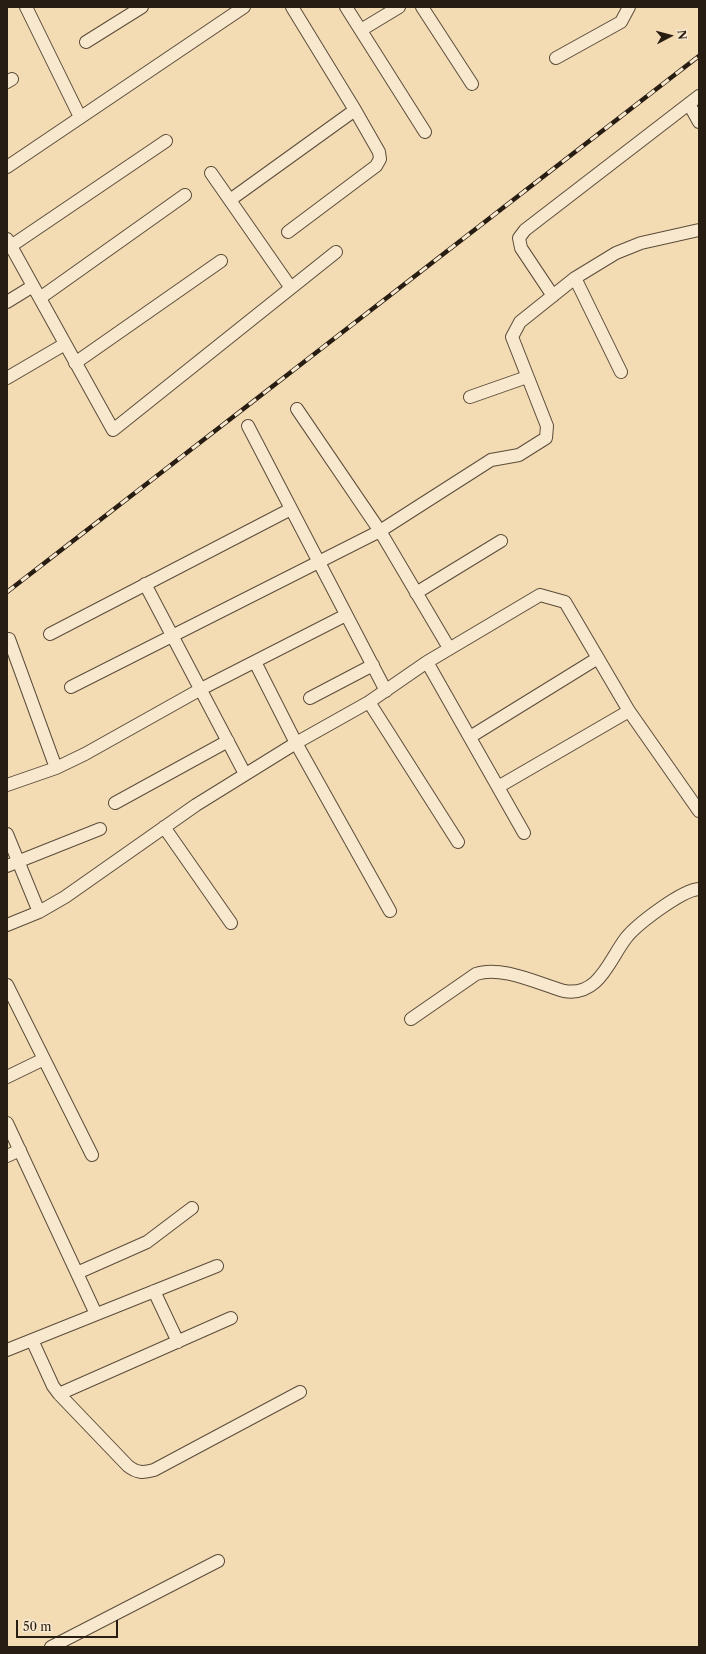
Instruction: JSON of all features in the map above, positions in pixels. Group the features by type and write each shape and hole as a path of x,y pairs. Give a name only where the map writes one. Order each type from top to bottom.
{"street":[{"path":"26,7 80,117"},
{"path":"7,167 244,7"},
{"path":"288,232 379,163 379,152 356,110 292,7"},
{"path":"346,7 425,132"},
{"path":"361,30 399,7"},
{"path":"422,7 472,84"},
{"path":"556,58 621,22 629,7"},
{"path":"86,42 138,8"},
{"path":"553,296 521,248 520,238 525,230 699,96"},
{"path":"689,104 699,122"},
{"path":"230,200 356,110"},
{"path":"166,141 9,243 113,430 336,252"},
{"path":"210,173 291,288"},
{"path":"40,298 185,195"},
{"path":"71,687 380,531 491,460 519,455 546,438 547,426 512,337 520,322 575,278 616,253 641,243 699,230"},
{"path":"75,363 221,261"},
{"path":"575,278 621,372"},
{"path":"7,302 33,286"},
{"path":"7,378 65,344"},
{"path":"470,397 527,377"},
{"path":"297,409 380,531 449,648"},
{"path":"248,426 386,691"},
{"path":"50,634 291,508"},
{"path":"416,593 501,541"},
{"path":"145,584 245,774"},
{"path":"7,925 39,912 65,897 196,804 296,743 369,702 449,648 540,594 565,602 629,710 699,810"},
{"path":"7,785 56,768 85,754 201,689 346,615"},
{"path":"9,639 56,768"},
{"path":"470,737 598,658"},
{"path":"255,662 296,743 390,911"},
{"path":"427,662 524,833"},
{"path":"310,698 373,665"},
{"path":"369,702 458,842"},
{"path":"498,786 629,710"},
{"path":"116,803 228,741"},
{"path":"164,827 230,923"},
{"path":"13,864 100,829"},
{"path":"7,834 13,864 39,912"},
{"path":"410,1019 476,974 484,971 500,972 574,993 584,991 598,979 627,937 672,900 683,894 699,889"},
{"path":"7,985 92,1155"},
{"path":"7,1077 44,1059"},
{"path":"7,1123 96,1314"},
{"path":"7,1156 20,1150"},
{"path":"77,1273 147,1242 192,1208"},
{"path":"7,1350 217,1266"},
{"path":"154,1291 178,1342"},
{"path":"59,1394 231,1318"},
{"path":"32,1340 53,1386 59,1394 128,1466 136,1472 145,1473 154,1470 300,1392"},
{"path":"51,1647 218,1561"}],"railway":[{"path":"7,592 699,56"}]}
